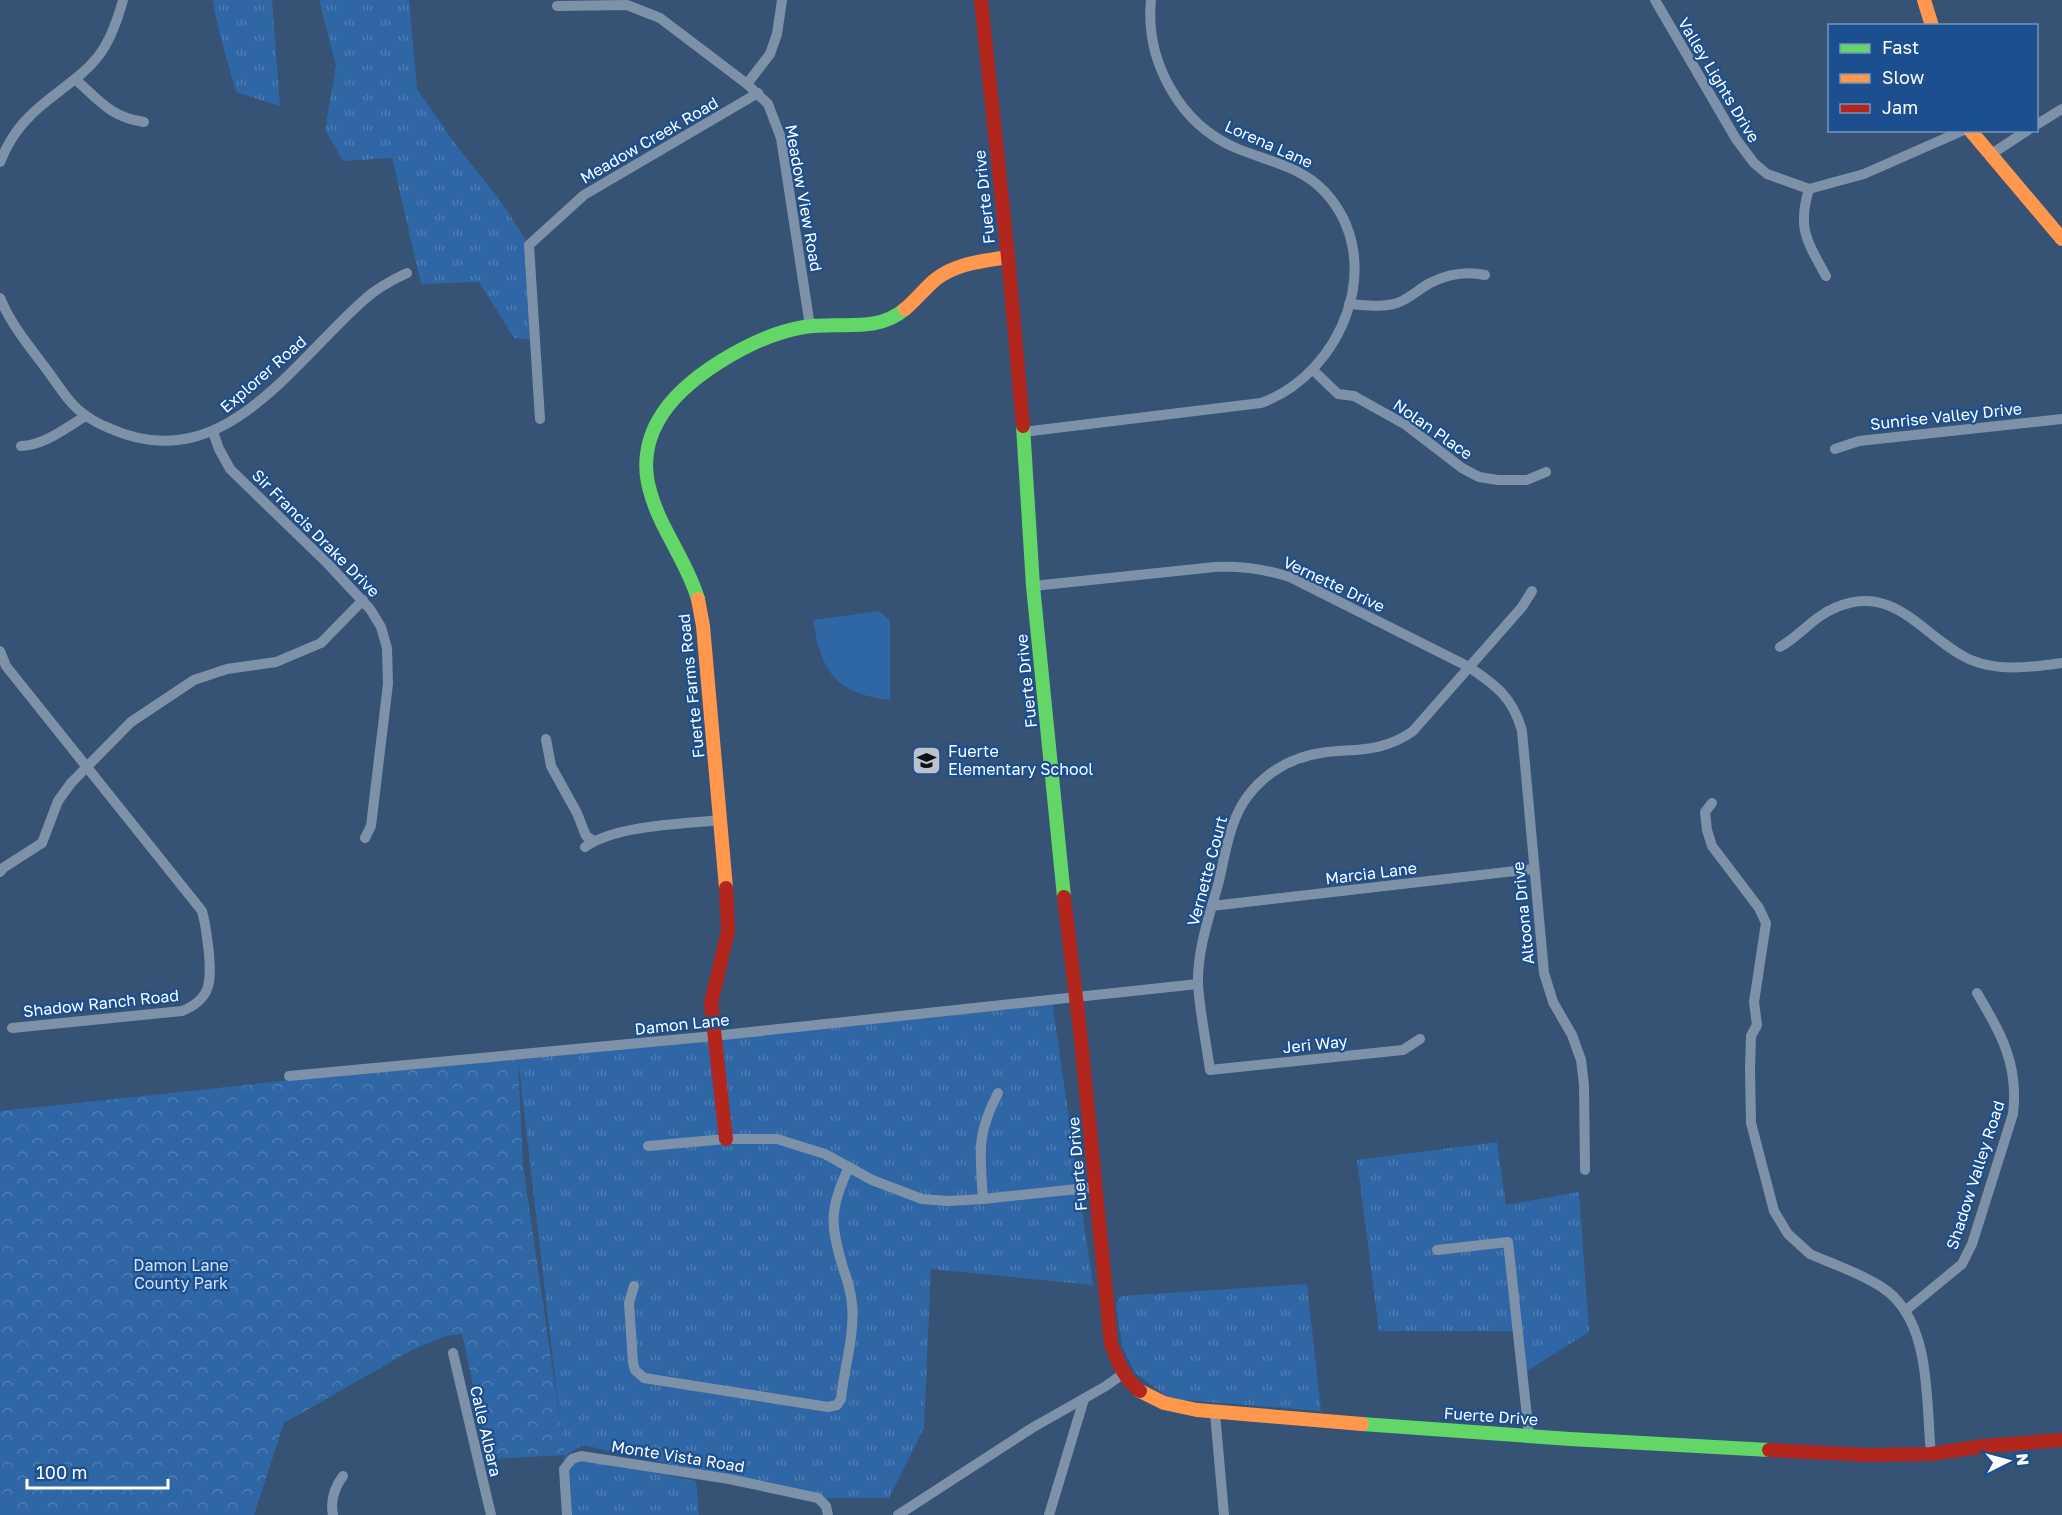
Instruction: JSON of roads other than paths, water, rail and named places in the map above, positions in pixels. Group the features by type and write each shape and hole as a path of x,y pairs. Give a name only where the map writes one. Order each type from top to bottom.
{"street":[{"path":"0,162 4,142 31,114 75,79 104,47 114,28 123,0"},
{"path":"747,84 770,54 777,34 782,0"},
{"name":"Fuerte Drive","path":"981,0 1008,257 1033,586 1068,932 1077,998 1111,1344 1124,1373 1137,1389 1155,1401 1175,1408 1215,1413 1529,1435 1869,1455 1930,1454 2062,1440"},
{"name":"Lorena Lane","path":"1023,432 1251,406 1280,395 1313,370 1336,340 1350,304 1353,259 1347,231 1336,206 1316,183 1298,171 1226,144 1204,129 1188,114 1173,92 1160,66 1151,30 1151,0"},
{"name":"Valley Lights Drive","path":"1655,0 1736,139 1754,163 1767,174 1809,189"},
{"path":"1924,0 1931,24"},
{"name":"Meadow View Road","path":"557,6 627,5 660,18 747,84 768,104 781,138 810,326"},
{"path":"75,79 115,114 144,122"},
{"name":"Meadow Creek Road","path":"540,419 529,245 584,195 758,93"},
{"path":"2038,124 2062,109"},
{"path":"1826,276 1803,230 1804,207 1809,189 1864,174 1959,132"},
{"path":"1972,132 2062,239"},
{"path":"1990,155 2025,132"},
{"name":"Fuerte Farms Road","path":"726,1139 711,1003 717,972 727,945 729,920 701,613 687,569 656,506 646,472 646,453 656,425 666,408 681,393 757,342 810,326 865,326 882,322 906,310 936,279 954,268 974,262 1008,257"},
{"path":"1350,304 1391,305 1443,278 1468,272 1485,275"},
{"name":"Explorer Road","path":"0,298 18,330 70,401 86,416 117,432 155,441 182,440 213,432 251,408 366,298 407,273"},
{"name":"Nolan Place","path":"1313,370 1338,394 1354,396 1406,425 1462,468 1479,477 1498,480 1527,480 1546,472"},
{"path":"21,446 45,441 86,416"},
{"name":"Sunrise Valley Drive","path":"1835,449 1859,441 2062,419"},
{"name":"Sir Francis Drake Drive","path":"213,432 219,449 231,469 363,600 376,618 384,638 388,676 373,816 365,838"},
{"name":"Vernette Drive","path":"1033,586 1215,567 1248,567 1265,570 1290,577 1469,667"},
{"name":"Vernette Court","path":"1210,1070 1198,984 1199,963 1234,819 1245,801 1258,784 1275,770 1297,759 1379,748 1406,736 1522,607 1532,591"},
{"path":"0,872 42,843 58,801 85,767 131,722 194,680 227,669 276,662 321,643 363,600"},
{"path":"1780,646 1794,639 1813,620 1836,607 1866,602 1886,605 1906,613 1939,641 1969,659 2015,668 2062,663"},
{"name":"Shadow Ranch Road","path":"0,651 6,666 202,911 206,926 211,978 209,988 195,1005 176,1013 12,1028"},
{"name":"Altoona Drive","path":"1469,667 1497,686 1510,702 1520,721 1544,973 1553,1002 1572,1035 1583,1072 1585,1170"},
{"path":"546,739 551,766 577,813 589,844 641,828 721,820"},
{"path":"1712,803 1705,812 1712,846 1759,908 1766,923 1754,1002 1757,1025 1751,1036 1750,1069 1751,1123 1770,1204 1782,1226 1802,1248 1810,1254 1878,1285 1892,1295 1905,1311 1914,1326 1920,1344 1930,1454"},
{"name":"Marcia Lane","path":"1212,906 1533,869"},
{"path":"1077,998 1198,984"},
{"name":"Shadow Valley Road","path":"1905,1311 1962,1264 1972,1244 2013,1114 2016,1092 2002,1035 1977,993"},
{"name":"Damon Lane","path":"289,1076 714,1036 1077,998"},
{"name":"Jeri Way","path":"1210,1070 1403,1050 1420,1039"},
{"path":"983,1199 980,1146 986,1115 998,1093"},
{"path":"648,1146 726,1139 777,1139 825,1154 872,1180 922,1199 983,1199 1095,1186"},
{"path":"634,1286 629,1303 633,1363 635,1370 644,1378 828,1407 837,1405 841,1399 853,1320 851,1294 833,1229 833,1209 837,1190 849,1167"},
{"path":"1437,1250 1508,1242 1529,1435"},
{"name":"Calle Albara","path":"453,1353 490,1515"},
{"path":"898,1515 1032,1428 1124,1373"},
{"path":"1049,1515 1084,1399"},
{"path":"1215,1413 1224,1515"},
{"name":"Monte Vista Road","path":"567,1515 564,1469 572,1459 581,1456 729,1479 818,1498 826,1506 828,1515"},
{"path":"333,1515 334,1491 343,1476"}],"place":[{"name":"Fuerte Elementary School","path":"927,760"}],"park label":[{"name":"Damon Lane County Park","path":"181,1274"}]}
